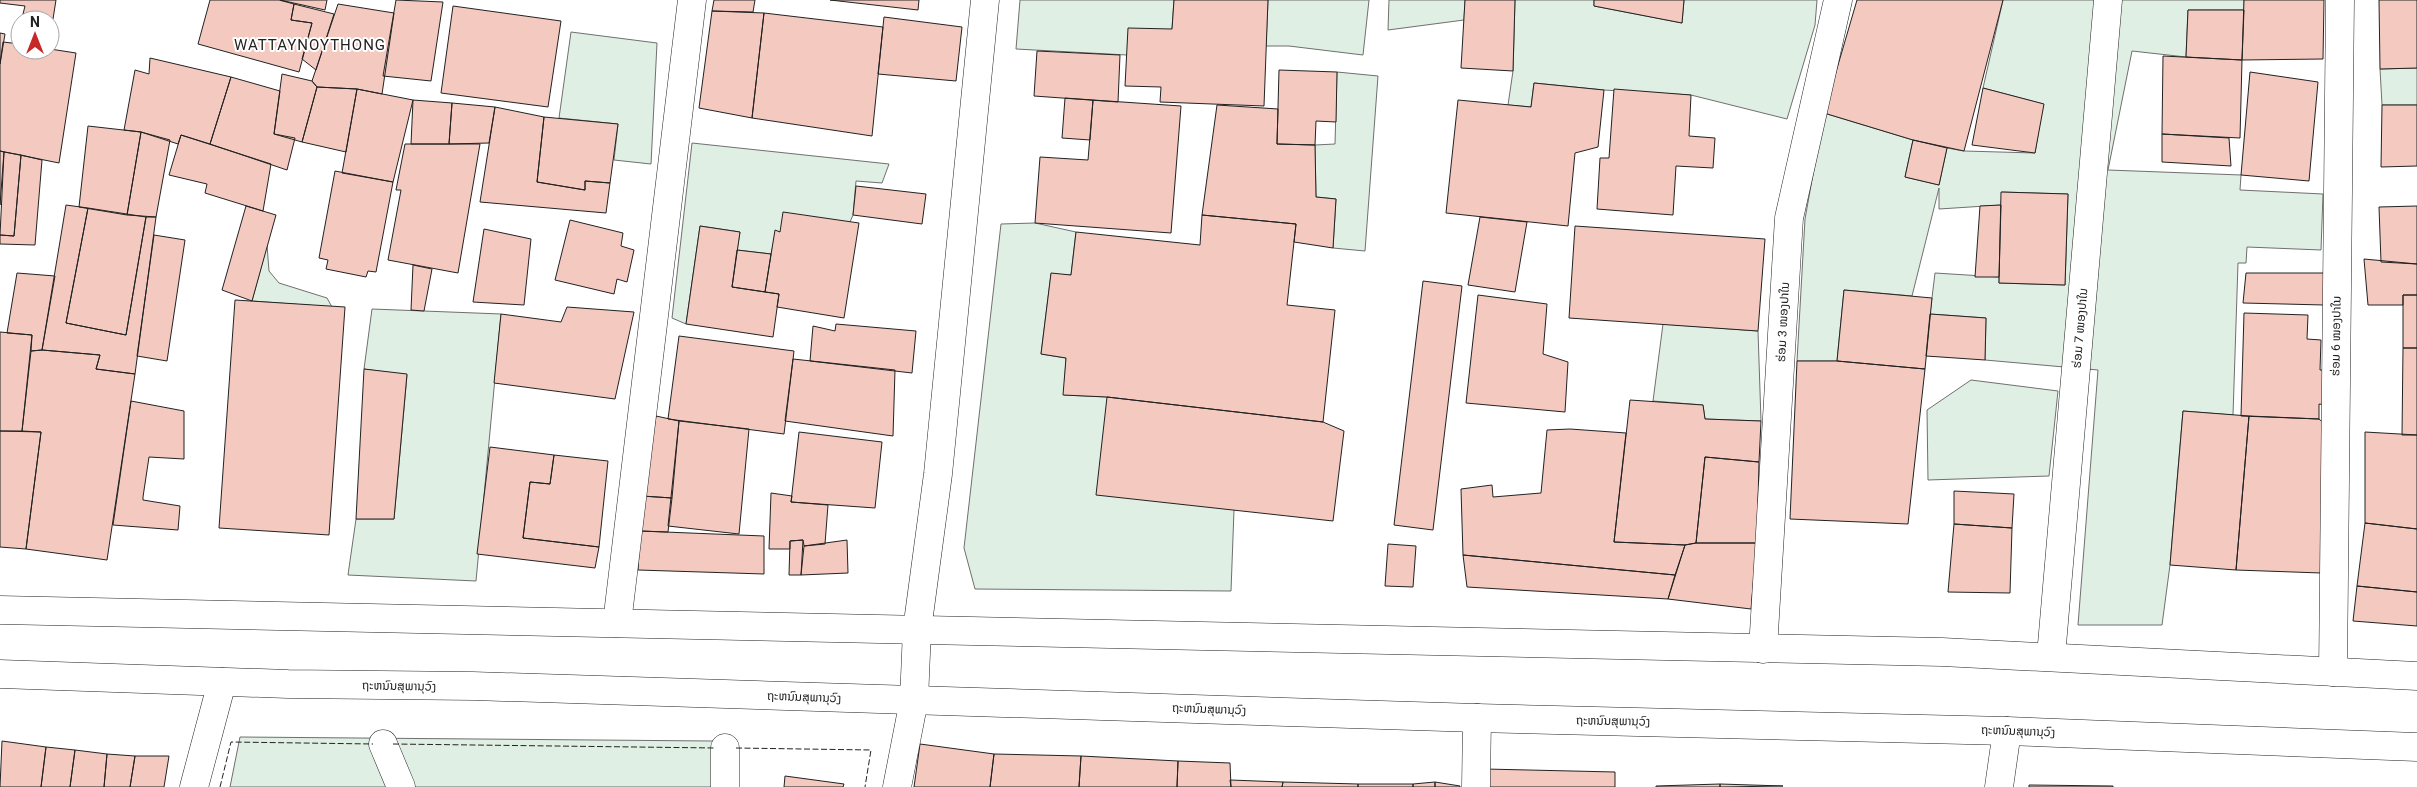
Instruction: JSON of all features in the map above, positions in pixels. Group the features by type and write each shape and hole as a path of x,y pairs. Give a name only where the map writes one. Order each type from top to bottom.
{"main road":[{"path":"617,623 692,0"},
{"path":"898,787 914,700 917,630 938,474 985,0"},
{"name":"ຮ່ອມ 3 ໜອງປາໃນ","path":"1763,649 1789,218 1838,0"},
{"name":"ຮ່ອມ 7 ໜອງປາໃນ","path":"2051,656 2108,0"},
{"name":"ຮ່ອມ 6 ໜອງປາໃນ","path":"2333,672 2340,0"},
{"path":"0,610 1942,652 2051,656 2417,676"},
{"name":"ຖະຫນົນສຸພານຸວົງ","path":"0,674 222,682 473,686 1477,718 2007,731 2417,747"},
{"path":"194,787 222,682"},
{"path":"1476,787 1477,718"},
{"path":"1999,787 2007,731"},
{"path":"383,744 401,787"},
{"path":"725,748 725,787"}],"green space":[{"path":"1020,0 1174,0 1172,29 1127,55 1016,49"},
{"path":"1268,0 1369,0 1363,55 1289,46 1266,46"},
{"path":"1389,0 1465,0 1464,20 1388,30"},
{"path":"1515,0 1594,0 1594,6 1682,23 1684,0 1817,0 1815,25 1787,119 1691,95 1604,90 1534,83 1531,107 1508,105 1513,71"},
{"path":"2003,0 2244,0 2244,10 2188,10 2186,57 2132,51 2108,170 2241,175 2240,190 2323,194 2321,250 2247,247 2246,263 2238,263 2233,415 2183,411 2170,565 2162,625 2078,625 2098,370 1985,360 1986,318 1930,314 1935,273 1999,277 1999,283 2065,285 2068,194 2002,192 2001,205 1939,209 1939,188 1912,296 1844,290 1837,361 1797,361 1805,219 1824,113 1913,140 1905,177 1939,185 1947,148 1964,151 2035,153 2043,104 1983,88"},
{"path":"571,32 657,43 651,164 614,160 618,124 559,118"},
{"path":"2417,68 2417,105 2382,105 2380,69"},
{"path":"1337,72 1378,76 1365,251 1333,248 1336,199 1316,197 1315,145 1335,144"},
{"path":"692,143 889,164 882,183 856,181 853,215 850,222 776,231 771,254 737,250 740,232 700,226 686,324 672,318"},
{"path":"1035,223 1076,232 1071,275 1051,274 1041,354 1066,358 1064,395 1107,397 1234,510 1231,591 975,589 964,548 1001,224"},
{"path":"267,245 269,271 279,283 327,298 332,307 252,301"},
{"path":"372,309 501,314 476,581 348,575 356,519 394,519 407,375 364,369"},
{"path":"1663,324 1758,331 1761,421 1705,419 1703,405 1653,401"},
{"path":"1971,380 2058,391 2049,476 1928,480 1927,410"},
{"path":"240,737 713,741 715,787 230,787"}],"building":[{"path":"0,0 56,0 54,10 24,10 25,6 0,3"},
{"path":"210,0 279,0 294,4 291,20 312,23 299,72 198,44"},
{"path":"280,0 327,0 325,10"},
{"path":"396,0 443,2 431,81 383,76"},
{"path":"714,0 755,0 753,12 712,11"},
{"path":"830,0 919,0 918,10"},
{"path":"1174,0 1268,0 1264,106 1160,102 1161,87 1125,86 1128,28 1172,29"},
{"path":"1465,0 1515,0 1513,71 1461,68"},
{"path":"1594,0 1684,0 1682,23 1594,6"},
{"path":"1857,0 2003,0 1964,151 1913,140 1824,113"},
{"path":"2244,0 2324,0 2323,59 2242,60"},
{"path":"2379,0 2417,0 2417,68 2380,69"},
{"path":"294,4 334,14 316,70 302,59 312,23 291,20"},
{"path":"338,4 394,13 382,94 357,89 317,87 312,81"},
{"path":"453,6 561,21 548,107 441,93"},
{"path":"2188,10 2244,10 2242,60 2186,57"},
{"path":"712,11 764,13 752,118 699,108"},
{"path":"764,13 883,27 872,136 752,118"},
{"path":"884,17 962,27 956,81 878,74"},
{"path":"0,33 5,34 0,64"},
{"path":"3,42 10,43 10,60 60,60 60,51 76,53 59,163 0,151 0,64"},
{"path":"1037,51 1120,55 1118,102 1034,96"},
{"path":"2163,56 2242,60 2240,138 2162,134"},
{"path":"150,58 231,77 210,144 181,135 178,144 141,132 124,130 135,70 149,74"},
{"path":"1279,70 1337,72 1336,122 1316,121 1315,145 1277,144"},
{"path":"2250,72 2318,82 2309,181 2241,175"},
{"path":"282,74 312,81 317,87 302,142 274,134"},
{"path":"231,77 280,91 274,134 295,138 287,170 210,144"},
{"path":"1534,83 1604,90 1598,147 1575,153 1568,226 1446,213 1458,100 1531,107"},
{"path":"317,87 357,89 346,152 302,142"},
{"path":"1983,88 2044,104 2035,153 1972,145"},
{"path":"357,89 413,100 393,182 342,173"},
{"path":"1614,89 1691,95 1689,136 1715,138 1713,168 1676,166 1673,215 1597,209 1600,158 1609,158"},
{"path":"1065,98 1093,100 1090,140 1062,138"},
{"path":"413,100 452,103 449,144 411,144"},
{"path":"1093,100 1181,106 1171,233 1035,223 1040,157 1088,160"},
{"path":"452,103 495,107 489,143 449,144"},
{"path":"1217,105 1278,109 1277,144 1315,145 1316,197 1336,199 1333,248 1294,242 1296,224 1202,215"},
{"path":"2382,105 2417,105 2417,166 2381,167"},
{"path":"495,107 544,117 537,182 585,190 585,181 610,183 606,213 480,202"},
{"path":"544,117 618,124 610,183 585,181 585,190 537,182"},
{"path":"88,126 141,132 127,215 79,207"},
{"path":"141,132 170,140 156,217 127,215"},
{"path":"2162,134 2229,138 2231,166 2162,162"},
{"path":"181,135 271,164 263,211 205,193 207,184 169,175"},
{"path":"1913,140 1947,148 1939,185 1905,177"},
{"path":"405,144 480,144 458,273 388,260 401,190 396,190"},
{"path":"0,151 4,152 0,205"},
{"path":"4,152 21,155 14,236 0,235"},
{"path":"21,155 42,160 35,245 0,244 0,235 14,236"},
{"path":"335,171 393,182 376,272 368,271 366,277 326,269 328,260 319,258"},
{"path":"856,186 926,194 922,224 853,215"},
{"path":"2001,192 2068,194 2065,285 1999,283"},
{"path":"66,205 88,208 66,323 126,335 146,217 156,217 135,374 96,369 100,355 42,350"},
{"path":"2001,205 1999,277 1975,277 1980,206"},
{"path":"246,206 276,215 252,301 222,290"},
{"path":"2417,206 2417,264 2381,262 2379,207"},
{"path":"88,208 146,217 126,335 66,323"},
{"path":"783,212 859,223 844,318 777,307 779,294 765,292 775,230 780,232"},
{"path":"1202,215 1296,224 1287,305 1335,310 1323,422 1107,397 1063,395 1066,358 1041,354 1051,273 1071,275 1076,232 1200,245"},
{"path":"1480,217 1527,222 1515,292 1468,285"},
{"path":"570,220 623,233 621,246 634,250 627,282 617,279 614,294 555,280"},
{"path":"700,226 740,232 732,287 779,294 773,337 686,324"},
{"path":"1575,226 1765,239 1758,331 1569,318"},
{"path":"484,229 531,239 524,305 473,302"},
{"path":"154,235 185,240 167,361 137,356"},
{"path":"737,250 771,254 765,292 732,287"},
{"path":"2364,259 2417,264 2417,295 2403,295 2403,305 2368,305"},
{"path":"413,265 432,269 424,311 411,310"},
{"path":"17,273 55,276 42,350 31,351 32,335 7,333"},
{"path":"2246,273 2325,273 2324,305 2243,303"},
{"path":"1423,281 1462,286 1433,530 1394,525"},
{"path":"1844,290 1932,298 1925,369 1837,361"},
{"path":"1478,295 1547,304 1543,354 1568,362 1565,412 1466,403"},
{"path":"2403,295 2417,295 2417,348 2403,348"},
{"path":"235,300 345,307 329,535 219,528"},
{"path":"567,307 634,312 615,399 494,383 501,314 561,322"},
{"path":"2244,313 2308,315 2307,339 2321,340 2320,370 2328,370 2327,405 2319,404 2319,419 2241,416"},
{"path":"1930,314 1986,318 1985,360 1926,356"},
{"path":"836,324 916,331 912,373 810,361 813,326 835,331"},
{"path":"0,332 32,335 22,431 0,431"},
{"path":"679,336 794,351 784,434 668,419"},
{"path":"2403,348 2417,348 2417,435 2402,435"},
{"path":"42,350 100,355 96,369 135,374 107,560 26,549 41,432 22,431 31,351"},
{"path":"793,359 895,370 893,436 785,421"},
{"path":"1797,361 1837,361 1925,369 1908,524 1790,519"},
{"path":"364,369 407,374 394,519 356,519"},
{"path":"1107,397 1323,422 1344,431 1333,521 1096,495"},
{"path":"1630,400 1703,405 1705,419 1761,421 1759,462 1705,457 1696,543 1685,545 1614,542"},
{"path":"131,401 184,411 184,459 149,457 143,497 143,500 180,506 178,530 113,525"},
{"path":"2183,411 2249,416 2236,570 2170,565"},
{"path":"656,416 679,421 672,498 642,496"},
{"path":"2249,416 2319,419 2328,427 2321,573 2236,570"},
{"path":"679,421 749,429 739,534 668,526"},
{"path":"1570,429 1626,433 1614,542 1685,545 1675,575 1463,555 1461,489 1492,485 1493,497 1541,493 1547,430"},
{"path":"0,431 41,432 26,549 0,547"},
{"path":"799,432 882,442 875,508 791,502"},
{"path":"2365,432 2417,435 2417,529 2365,523"},
{"path":"490,447 554,455 550,484 530,482 523,538 599,547 595,568 477,554"},
{"path":"554,455 608,461 599,547 523,538 530,482 550,484"},
{"path":"1705,457 1759,462 1757,543 1696,543"},
{"path":"1954,491 2014,494 2012,528 1954,524"},
{"path":"771,493 792,496 791,502 828,505 825,544 804,546 803,540 790,541 790,549 769,549"},
{"path":"642,496 672,498 668,532 640,531"},
{"path":"2365,523 2417,529 2417,592 2357,586"},
{"path":"1954,524 2012,528 2010,593 1948,592"},
{"path":"640,531 764,536 764,574 638,570"},
{"path":"803,540 801,575 789,575 790,541"},
{"path":"847,540 848,573 801,575 804,546"},
{"path":"1696,543 1757,543 1751,609 1668,599 1685,545"},
{"path":"1388,544 1416,546 1413,587 1385,586"},
{"path":"1463,555 1675,575 1668,599 1467,587"},
{"path":"2357,586 2417,592 2417,626 2353,621"},
{"path":"2,741 46,747 41,787 0,787"},
{"path":"920,744 994,754 990,787 914,787"},
{"path":"46,747 75,750 70,787 41,787"},
{"path":"75,750 107,754 104,787 70,787"},
{"path":"107,754 135,756 130,787 104,787"},
{"path":"994,754 1081,756 1079,787 990,787"},
{"path":"135,756 169,756 164,787 130,787"},
{"path":"1081,756 1178,761 1177,787 1079,787"},
{"path":"1178,761 1230,763 1231,787 1177,787"},
{"path":"1485,769 1615,772 1615,787 1485,787"},
{"path":"785,776 844,784 843,787 784,787"},
{"path":"1230,780 1283,782 1282,787 1231,787"},
{"path":"1283,782 1358,784 1358,787 1282,787"},
{"path":"1435,782 1435,787 1413,787 1413,784"},
{"path":"1435,782 1460,786 1460,787 1435,787"},
{"path":"1358,784 1413,784 1413,787 1358,787"},
{"path":"1720,784 1783,786 1720,787"},
{"path":"1720,784 1720,787 1656,787 1656,786"},
{"path":"2029,785 2113,786 2113,787 2029,787"}],"fence":[{"path":"220,787 231,742 373,744"},
{"path":"393,744 716,748"},
{"path":"736,748 871,750 865,787"}],"district":[{"name":"WATTAYNOYTHONG","path":"310,45"}]}
